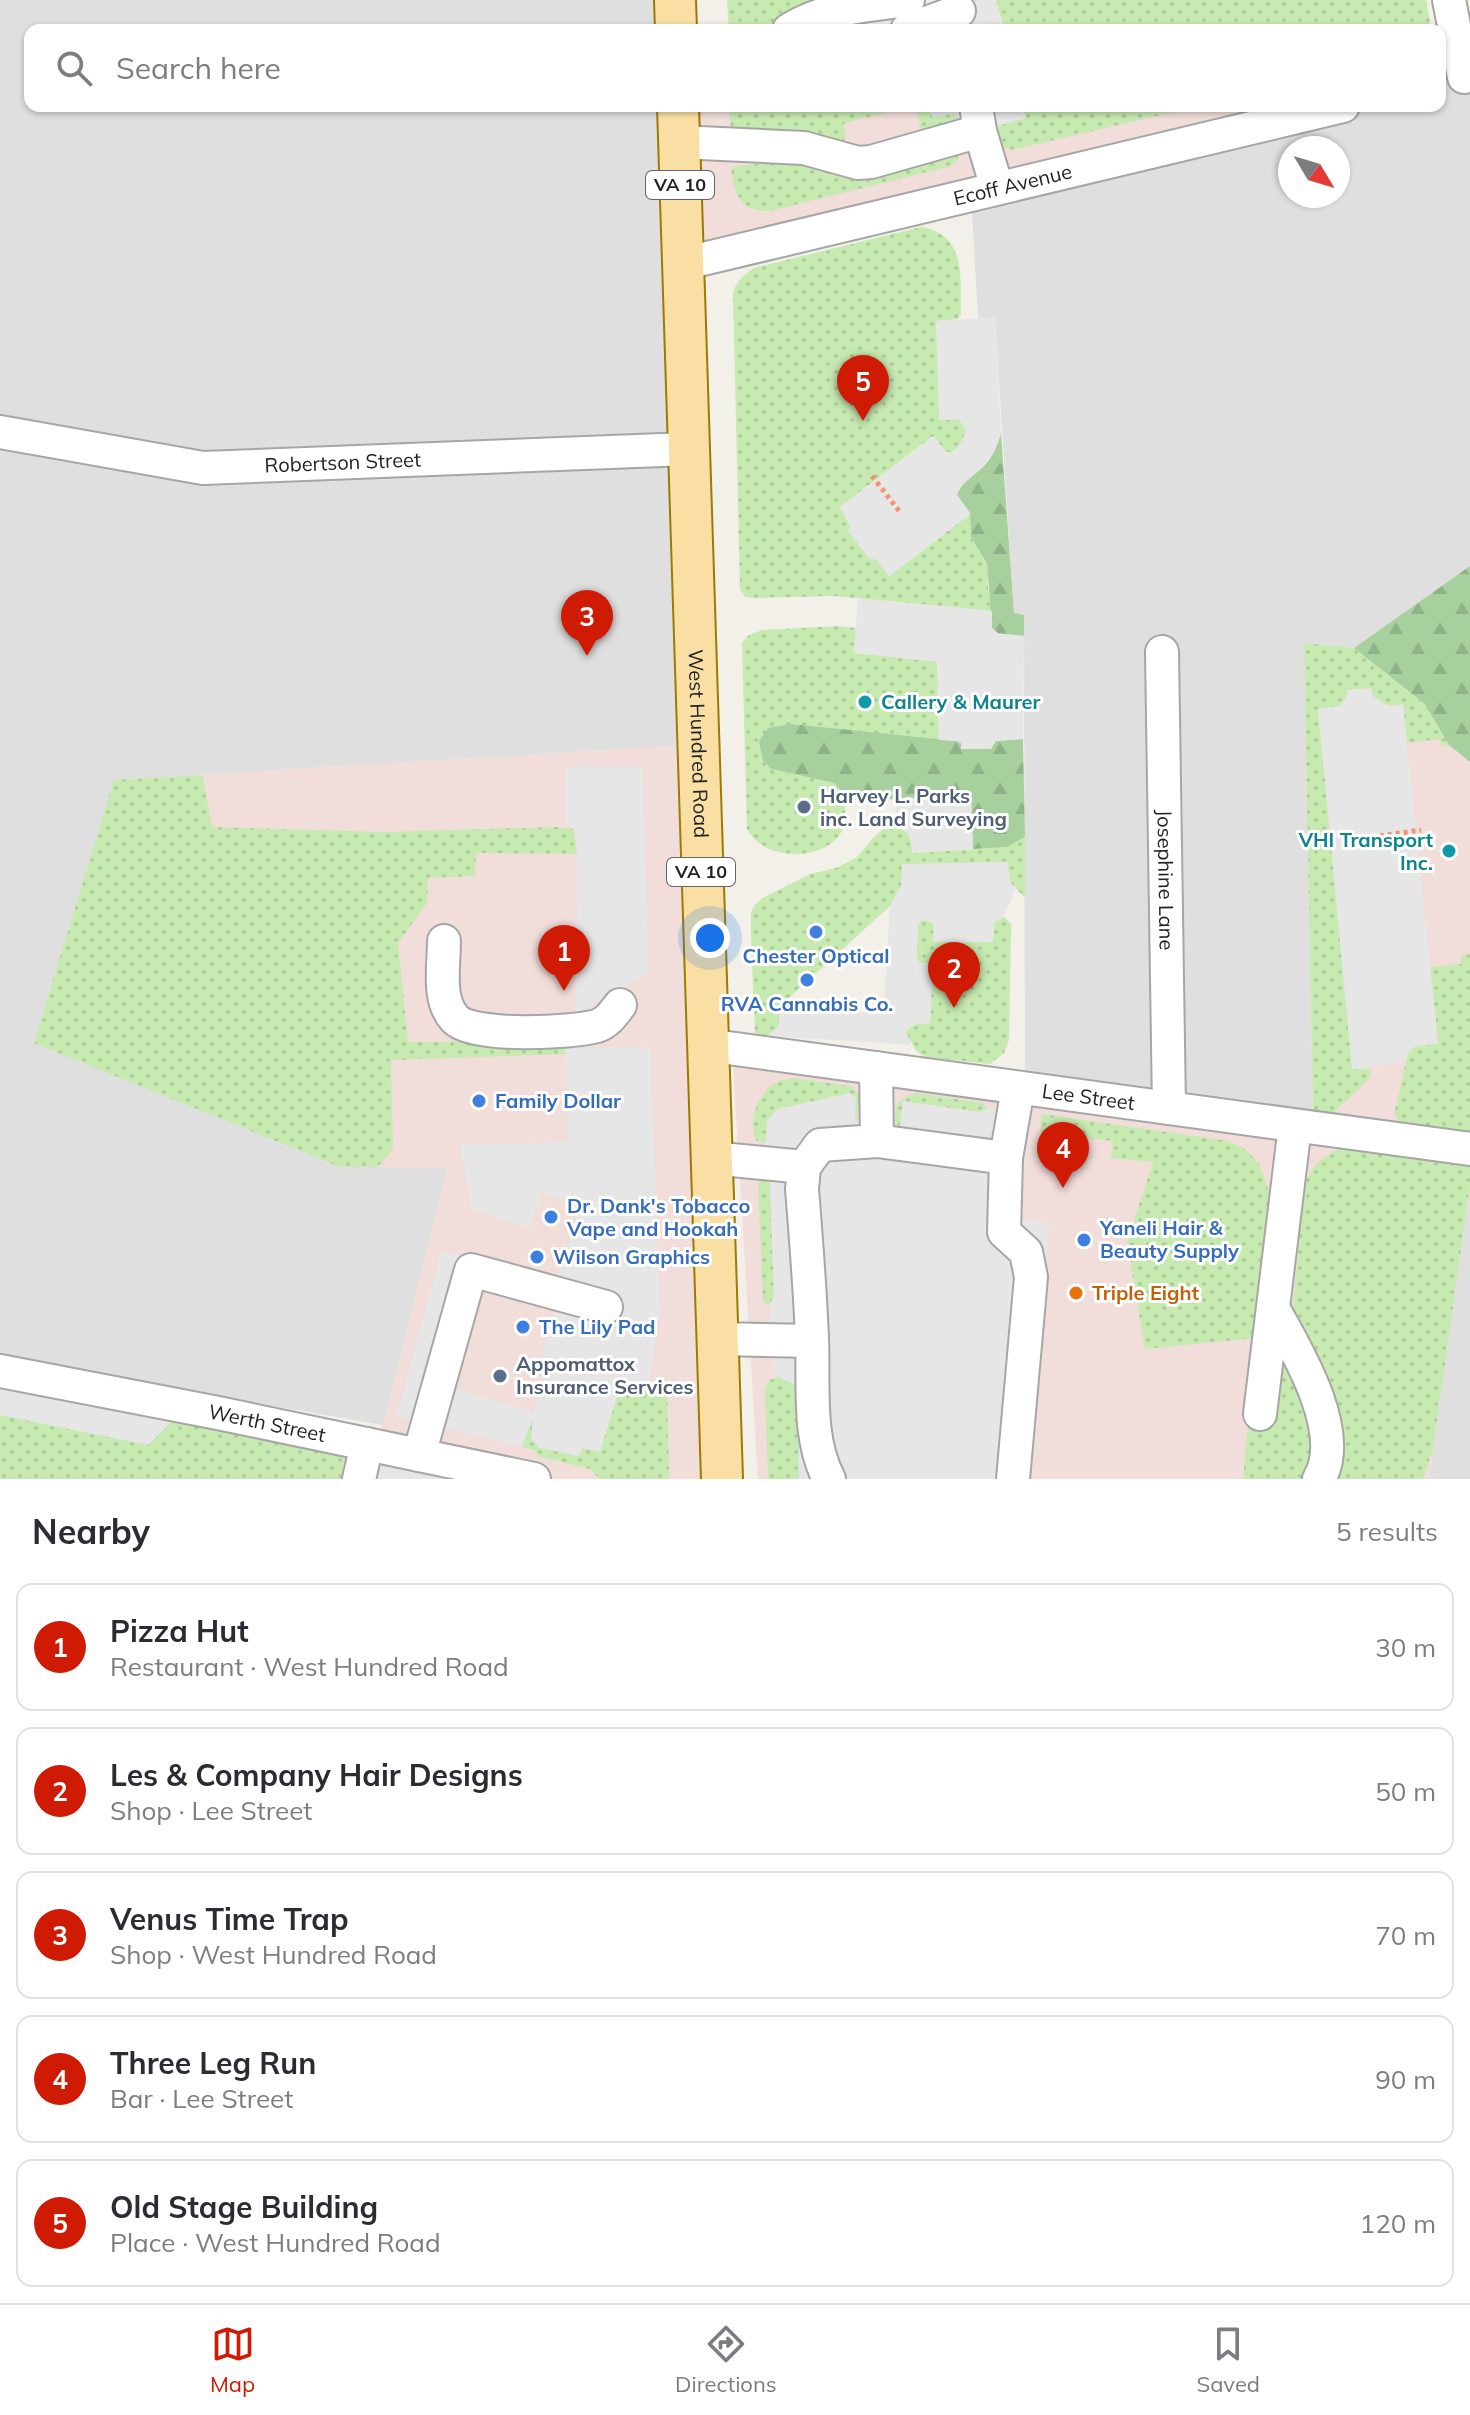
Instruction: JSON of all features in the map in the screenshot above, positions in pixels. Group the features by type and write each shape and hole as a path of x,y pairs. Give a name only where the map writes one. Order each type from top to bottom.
{"main road":[{"path":"675,0 676,24"},
{"name":"West Hundred Road","path":"678,124 722,1479"}],"street":[{"path":"799,24 835,10 908,0"},
{"path":"1449,0 1458,78"},
{"path":"925,24 954,14"},
{"name":"Ecoff Avenue","path":"682,264 1318,112"},
{"path":"678,124 804,148 858,163 871,162 978,118 997,188"},
{"name":"Robertson Street","path":"0,432 203,468 688,449"},
{"name":"Josephine Lane","path":"1162,652 1169,1108"},
{"path":"444,941 444,1000 455,1020 466,1026 544,1033 597,1026 611,1018 620,1005"},
{"name":"Lee Street","path":"706,1045 1470,1149"},
{"path":"876,1068 877,1141"},
{"path":"1013,1479 1031,1277 1026,1252 1004,1232 1006,1158 1018,1088"},
{"path":"1260,1414 1295,1126"},
{"path":"829,1479 821,1465 816,1436 802,1189 804,1167 820,1145 877,1141 1006,1158"},
{"path":"711,1158 804,1167"},
{"path":"419,1455 471,1270 606,1307"},
{"path":"1273,1308 1300,1357 1325,1416 1327,1444 1319,1479"},
{"path":"718,1339 812,1341"},
{"name":"Werth Street","path":"0,1371 534,1479"},
{"path":"359,1479 367,1444"}],"path":[{"path":"872,476 900,512"},
{"path":"1372,837 1421,830"}],"shaded area":[{"path":"0,0 666,0 667,24 24,24 24,112 669,112 687,745 114,780 448,1167 383,1425 0,1359"},
{"path":"946,0 996,0 1002,24 940,24"},
{"path":"1470,71 1470,566 1354,648 1304,644 1313,1125 1025,1087 1024,615 1014,614 995,318 978,318 971,196 1307,112 1446,112 1446,77"},
{"path":"681,112 1307,112 685,260"},
{"path":"931,112 1024,112 1026,118 1001,125 954,114 932,117"},
{"path":"995,317 1001,433 995,450 984,465 959,488 957,495 970,514 889,576 877,560 869,558 848,531 850,523 840,507 934,436 945,451 950,453 956,450 966,430 959,419 939,420 936,321"},
{"path":"858,598 992,611 992,628 996,633 1024,636 1023,739 996,741 991,749 961,749 961,743 957,741 939,740 937,662 854,653"},
{"path":"1369,637 1470,683 1470,1146 1313,1125 1304,643 1354,648"},
{"path":"1371,688 1373,696 1384,705 1403,704 1438,1043 1414,1047 1408,1053 1406,1062 1352,1069 1318,709 1341,706 1347,690"},
{"path":"687,745 716,1479 197,1479 368,1446 383,1425 447,1168 340,1167 34,1043 114,780"},
{"path":"565,767 642,767 649,972 576,1015 577,854 574,829 566,822"},
{"path":"896,798 971,798 973,849 912,853 911,836 905,829 896,827"},
{"path":"1007,862 1010,882 1016,888 1004,917 994,922 993,942 933,942 932,922 923,920 918,923 917,962 933,964 930,1023 909,1027 906,1033 911,1045 767,1036 779,1026 780,1008 883,1014 890,906 901,886 902,864"},
{"path":"650,1047 660,1315 649,1383 619,1390 600,1452 582,1448 579,1456 539,1448 531,1439 533,1417 522,1447 397,1416 441,1252 467,1257 431,1382 534,1412 549,1364 540,1361 556,1307 555,1285 580,1206 541,1194 530,1228 472,1210 460,1145 568,1142 566,1048"},
{"path":"732,1049 1470,1150 1470,1185 1429,1479 758,1479"},
{"path":"850,1093 856,1098 855,1123 896,1128 900,1126 903,1101 980,1112 987,1108 1031,1114 1018,1218 1050,1224 1025,1479 799,1479 798,1391 794,1384 775,1378 770,1304 774,1295 770,1181 766,1177 767,1121 777,1109"},
{"path":"1470,1185 1470,1479 1429,1479 1433,1449"},
{"path":"0,1371 187,1407 148,1445 0,1415"},
{"path":"381,1466 447,1479 378,1479"}],"green space":[{"path":"727,0 833,0 802,8 777,24 729,24"},
{"path":"996,0 1426,0 1430,21 1429,24 1002,24"},
{"path":"729,112 888,112 843,124 846,136 839,144 731,134"},
{"path":"917,112 931,112 932,117 954,114 960,117 961,122 926,135 921,131"},
{"path":"1024,112 1174,112 1012,150 1002,146 996,130 1001,125 1025,118"},
{"path":"958,148 958,160 951,166 770,211 751,208 740,199 731,167 802,159 840,177"},
{"path":"921,227 947,238 958,260 961,314 958,319 936,321 940,420 959,419 966,430 956,449 950,453 933,436 840,507 851,527 889,576 970,514 971,537 987,564 992,611 834,596 745,597 740,590 733,292 741,278 754,268"},
{"path":"1001,433 1014,613 1024,615 1024,636 1000,635 992,628 987,564 971,537 970,513 957,495 989,459"},
{"path":"1470,566 1470,762 1449,745 1425,704 1354,648"},
{"path":"856,628 854,653 937,661 939,740 792,724 772,769 834,783 850,800 845,804 843,829 824,848 795,854 767,848 755,840 747,829 742,643 749,635 762,630"},
{"path":"1304,643 1354,648 1425,704 1449,745 1441,746 1440,739 1407,743 1403,705 1390,705 1361,695 1347,696 1340,706 1353,1069 1371,1069 1369,1079 1331,1115 1313,1116"},
{"path":"792,724 957,741 961,743 961,749 1023,739 1025,837 1007,847 973,849 971,798 850,800 834,783 772,769 763,761 759,741 768,728"},
{"path":"202,775 212,827 384,832 574,829 577,854 476,853 475,876 428,878 427,903 398,943 408,1042 562,1041 566,1054 391,1060 393,1148 378,1167 340,1167 34,1043 114,780"},
{"path":"896,827 908,833 913,853 1007,847 1025,837 1025,898 1010,882 1007,862 901,886 890,906 781,1005 779,1026 761,1037 755,1033 751,938 751,912 754,906 761,899 810,874 836,868 857,857 885,828"},
{"path":"1004,917 1011,924 1009,1040 1004,1053 990,1064 925,1057 917,1052 906,1033 913,1025 930,1023 932,964 920,963 916,959 918,923 923,920 932,922 933,941 993,941 994,922"},
{"path":"1470,954 1470,1134 1400,1122 1394,1115 1408,1053 1414,1047 1438,1043 1430,967 1461,964 1461,955"},
{"path":"794,1078 850,1086 858,1097 857,1121 853,1121 856,1098 767,1121 766,1141 757,1141 753,1118 763,1094 775,1083"},
{"path":"917,1093 983,1103 987,1108 980,1112 903,1102 900,1126 896,1128 895,1115 900,1101"},
{"path":"1042,1114 1229,1141 1246,1150 1259,1164 1271,1197 1256,1338 1145,1349 1127,1242 1153,1162 1111,1158 1113,1141 1040,1132"},
{"path":"1341,1148 1470,1167 1433,1449 1423,1479 1330,1479 1293,1306 1305,1182 1320,1161"},
{"path":"766,1177 770,1181 774,1295 770,1304 765,1304 763,1300 758,1182"},
{"path":"1280,1347 1315,1417 1308,1479 1243,1479 1248,1423 1273,1425"},
{"path":"0,1372 336,1451 346,1461 341,1479 0,1479"},
{"path":"778,1377 794,1384 798,1391 799,1479 768,1479 765,1393 768,1382"},
{"path":"667,1379 669,1479 600,1479 590,1469 538,1456 535,1450 522,1447 534,1413 579,1456 619,1390"}],"place":[{"name":"Old Stage Building","path":"863,421"},
{"name":"Venus Time Trap","path":"587,656"},
{"name":"Callery & Maurer","path":"865,702"},
{"name":"Harvey L. Parks inc. Land Surveying","path":"804,807"},
{"name":"VHI Transport Inc.","path":"1449,851"},
{"name":"Chester Optical","path":"816,932"},
{"name":"RVA Cannabis Co.","path":"807,980"},
{"name":"Pizza Hut","path":"564,991"},
{"name":"Les & Company Hair Designs","path":"954,1008"},
{"name":"Family Dollar","path":"479,1101"},
{"name":"Three Leg Run","path":"1063,1188"},
{"name":"Dr. Dank's Tobacco Vape and Hookah","path":"551,1217"},
{"name":"Yaneli Hair & Beauty Supply","path":"1084,1240"},
{"name":"Wilson Graphics","path":"537,1257"},
{"name":"Triple Eight","path":"1076,1293"},
{"name":"The Lily Pad","path":"523,1327"},
{"name":"Appomattox Insurance Services","path":"500,1376"}]}
